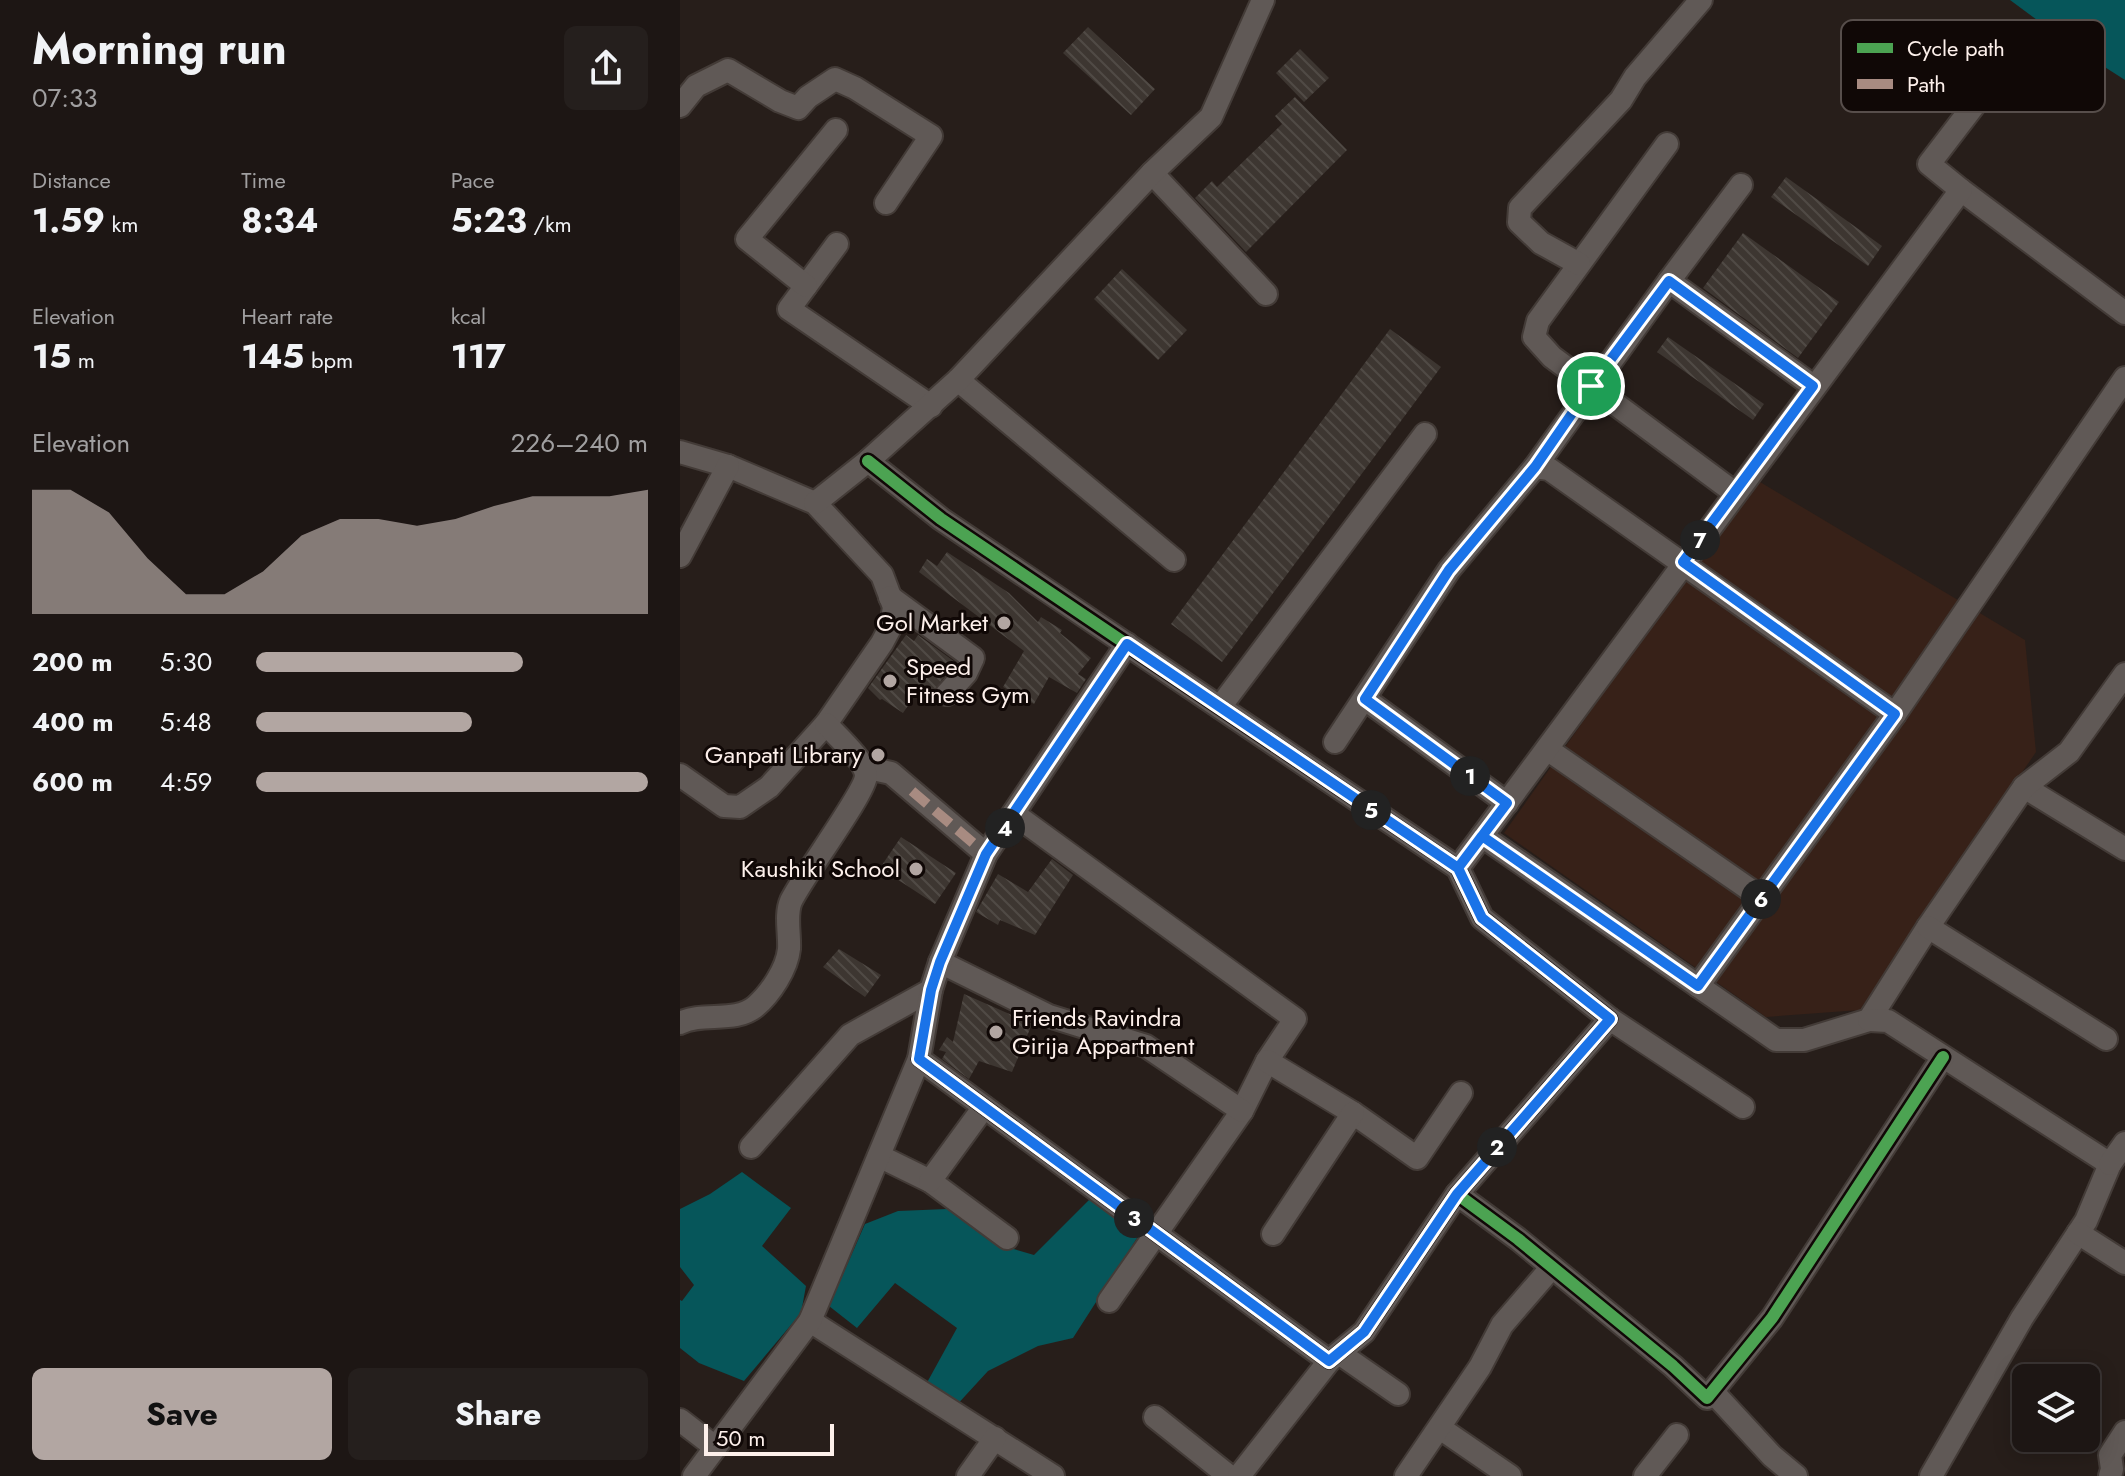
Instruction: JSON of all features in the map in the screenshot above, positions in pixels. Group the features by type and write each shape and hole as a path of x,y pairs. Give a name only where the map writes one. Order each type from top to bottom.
{"street":[{"path":"815,503 868,461 958,380 1152,173 1211,117 1263,0"},
{"path":"1579,264 1541,243 1519,222 1520,208 1621,100 1635,77 1701,0"},
{"path":"680,106 696,86 728,70 798,108 808,97 835,79 855,88 931,136 886,203"},
{"path":"1969,112 1929,164 2125,313"},
{"path":"806,286 747,239 836,130"},
{"path":"1667,144 1538,321 1534,337 1552,357 1735,493"},
{"path":"1152,173 1266,294"},
{"path":"1335,742 1449,570 1535,467 1591,386 1741,185"},
{"path":"1458,868 1961,190"},
{"path":"837,244 789,309 931,406"},
{"path":"1669,281 1813,386"},
{"path":"1698,986 1895,714 2125,378"},
{"path":"958,380 1174,560"},
{"path":"1220,707 1425,434"},
{"path":"680,452 728,466 815,503 882,575 894,607 891,626 826,724 769,787 740,807 724,806 680,775"},
{"path":"868,461 941,519 1458,868 1482,918 1610,1019 1743,1107"},
{"path":"680,556 728,466"},
{"path":"1535,467 1549,469 1895,714"},
{"path":"890,597 973,658 966,673 947,694"},
{"path":"700,1474 715,1447 810,1321 919,1059 931,990 940,962 986,854 1127,644"},
{"path":"1869,1020 2024,787 2069,752 2125,674"},
{"path":"1365,699 1507,803"},
{"path":"680,1023 693,1016 735,1016 755,1007 775,984 789,953 789,904 866,778 864,767 826,724"},
{"path":"1547,749 1762,898"},
{"path":"864,767 891,773 986,854"},
{"path":"2024,787 2125,849"},
{"path":"1014,814 1295,1019 1267,1061 1242,1111 1109,1301"},
{"path":"1482,836 1776,1040 1804,1040 1869,1020 1888,1021 2110,1164"},
{"path":"1928,927 2106,1039"},
{"path":"940,962 1049,1016 1146,1046 1242,1111"},
{"path":"751,1147 850,1035 931,990"},
{"path":"1239,1476 1334,1357 1364,1332 1457,1194 1610,1019"},
{"path":"1457,1194 1552,1267 1673,1366 1707,1398 1772,1318 1943,1057"},
{"path":"919,1059 1157,1235 1334,1357 1398,1394"},
{"path":"1267,1061 1353,1113 1417,1158 1461,1093"},
{"path":"930,1181 984,1107"},
{"path":"1273,1234 1353,1113"},
{"path":"1931,1476 2022,1318 2086,1221 2110,1164 2125,1143"},
{"path":"879,1156 930,1181 1007,1238"},
{"path":"2078,1233 2125,1263"},
{"path":"1406,1476 1480,1367 1502,1325 1552,1267"},
{"path":"810,1321 1053,1476"},
{"path":"1712,1391 1772,1456 1796,1476"},
{"path":"1155,1417 1229,1476"},
{"path":"680,1420 715,1447"},
{"path":"1440,1428 1510,1476"},
{"path":"2110,1476 2110,1455 2125,1432"},
{"path":"1645,1476 1677,1435"},
{"path":"968,1476 995,1438"}],"shaded area":[{"path":"1755,479 2025,640 2036,752 1860,1010 1766,1017 1504,833"}],"water":[{"path":"2010,0 2125,0 2125,80 2105,67 2105,20 2037,20"},
{"path":"742,1172 791,1208 762,1246 806,1286 801,1313 744,1381 699,1363 680,1348 680,1300 694,1285 680,1267 680,1209 710,1194"},
{"path":"1092,1197 1139,1235 1073,1338 1038,1346 988,1371 954,1408 924,1388 957,1328 895,1283 857,1328 829,1306 865,1224 898,1211 947,1209 993,1243 1034,1255"}],"building":[{"path":"1088,27 1155,89 1131,115 1063,53"},
{"path":"1300,49 1329,78 1304,102 1276,73"},
{"path":"1295,97 1347,150 1246,252 1195,198 1212,181 1217,187 1282,124 1275,116"},
{"path":"1786,177 1882,246 1868,266 1771,197"},
{"path":"1743,233 1839,302 1798,358 1703,288"},
{"path":"1122,269 1187,330 1158,360 1094,299"},
{"path":"1390,329 1441,367 1222,662 1171,624"},
{"path":"1668,337 1764,404 1753,420 1657,352"},
{"name":"Gol Market","path":"947,552 1009,593 1038,622 1041,617 1062,630 1060,633 1091,658 1078,674 1086,679 1077,693 1049,677 1034,704 1003,687 1024,651 919,572 927,559 937,566"},
{"path":"906,635 914,641 918,635 955,662 933,692 922,685 903,713 880,700 868,688"},
{"name":"Kaushiki School","path":"901,837 956,873 935,904 880,868"},
{"path":"1052,859 1073,875 1035,935 1000,920 998,925 976,912 998,874 1028,892"},
{"path":"839,949 881,975 865,997 823,967"},
{"name":"Friends Ravindra Girija Appartment","path":"964,994 1032,1024 1012,1072 979,1061 969,1079 942,1059 946,1052 939,1050 947,1037 953,1042"}],"marked path":[{"path":"912,791 986,854"}],"cycle path":[{"path":"868,461 941,519 1458,868 1482,918 1610,1019 1457,1194"},
{"path":"919,1059 1329,1361 1364,1332 1457,1194 1518,1239 1673,1366 1707,1398 1772,1318 1943,1057"}],"place":[{"name":"Gol Market","path":"1004,623"},
{"name":"Speed Fitness Gym","path":"890,681"},
{"name":"Ganpati Library","path":"878,755"},
{"name":"Kaushiki School","path":"916,869"},
{"name":"Friends Ravindra Girija Appartment","path":"996,1032"}],"route":[{"path":"1591,386 1535,467 1449,570 1365,699 1507,803 1458,868 1482,918 1610,1019 1457,1194 1364,1332 1329,1361 919,1059 931,990 986,854 1127,644 1458,868 1482,836 1698,986 1895,714 1683,562 1813,386 1669,281 1591,386"}]}
